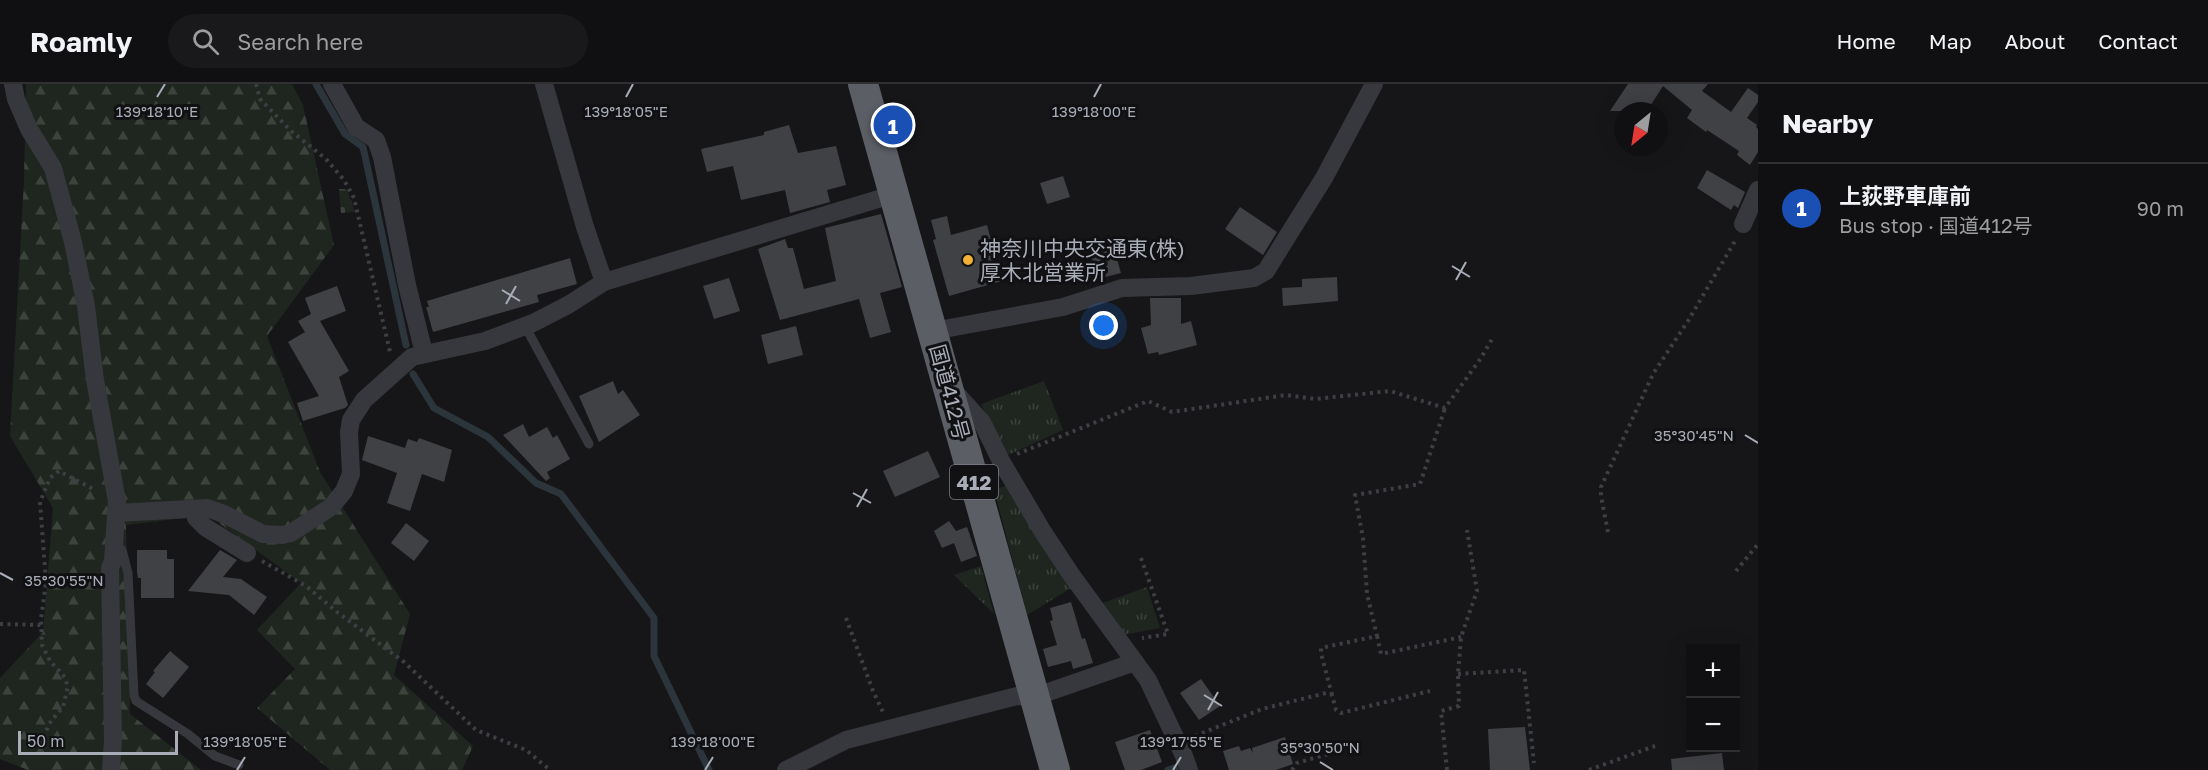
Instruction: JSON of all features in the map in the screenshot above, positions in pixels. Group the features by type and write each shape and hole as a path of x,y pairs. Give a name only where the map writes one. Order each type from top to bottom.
{"highway":[{"name":"国道412号","path":"863,84 1055,770"}],"street":[{"path":"13,84 16,99 29,129 53,168 73,242 86,306 95,380 117,507 113,561 110,568 113,740 111,770"},
{"path":"332,84 356,127 376,140 382,157 407,285 424,352"},
{"path":"544,84 585,227 604,282"},
{"path":"933,331 1063,307 1122,288 1191,286 1254,278 1266,271 1324,178 1374,84"},
{"path":"1743,224 1758,190"},
{"path":"117,507 207,508 224,514 256,532 271,535 291,532 331,507 344,491 351,474 349,432 351,420 364,400 412,357 424,352 485,341 525,326 568,305 604,282 895,194"},
{"path":"947,383 982,422 1001,461 1065,565 1148,680 1189,770"},
{"path":"194,508 196,518 205,526 248,553"},
{"path":"786,770 846,740 1017,696 1034,697 1135,662"}],"lane":[{"path":"525,326 589,444"},
{"path":"114,542 122,550 128,573 136,701 188,734 215,756 239,765"}],"path":[{"path":"256,84 260,99 291,131 326,159 345,180 354,198 389,350 401,366"},
{"path":"1608,532 1601,487 1653,374 1693,312 1743,224"},
{"path":"1461,637 1381,654 1367,594 1355,495 1420,484 1445,408 1492,339"},
{"path":"1001,461 1143,401 1153,402 1172,412 1286,394 1315,399 1390,391 1445,408"},
{"path":"40,744 51,721 63,707 68,686 63,675 50,661 42,645 41,625 46,582 40,502 50,478 59,471 117,507"},
{"path":"1447,770 1441,711 1459,706 1458,674 1461,637 1477,591 1467,530"},
{"path":"1736,571 1758,544"},
{"path":"248,553 306,586 404,662 476,730 526,750 550,770"},
{"path":"1121,642 1168,634 1141,558"},
{"path":"846,618 873,691 891,728"},
{"path":"0,624 41,625"},
{"path":"1377,636 1321,648 1336,710 1341,713 1430,691"},
{"path":"1458,674 1524,670 1534,763"},
{"path":"1178,743 1262,709 1326,693 1332,694"},
{"path":"1589,770 1655,746"},
{"path":"1292,770 1298,763 1332,753"}],"green space":[{"path":"26,84 292,84 303,105 334,245 267,336 320,472 410,614 394,675 473,746 462,770 330,770 257,708 295,669 257,630 301,583 208,515 126,525 130,714 201,770 28,770 0,759 0,678 43,632 53,508 10,436 24,180"},
{"path":"339,189 347,189 355,212 341,213"},
{"path":"1044,381 1063,430 1006,456 981,404"},
{"path":"1009,485 1071,588 1027,615 994,489"},
{"path":"981,566 994,614 954,575"},
{"path":"1147,587 1160,628 1122,635 1100,604"}],"building":[{"path":"1628,84 1708,84 1702,91 1731,112 1748,88 1758,95 1758,102 1747,118 1757,125 1758,152 1750,165 1737,155 1739,151 1687,118 1692,110 1663,86 1653,102 1616,102"},
{"path":"789,125 798,153 836,146 846,185 827,190 830,202 790,213 785,190 741,200 733,166 707,172 701,149 764,135 764,132"},
{"path":"1707,170 1745,192 1738,208 1734,205 1731,210 1697,188"},
{"path":"1063,176 1070,197 1047,204 1040,183"},
{"path":"1240,207 1277,232 1263,255 1225,229"},
{"path":"881,214 902,287 880,293 891,332 870,338 859,299 780,320 758,249 785,239 788,248 793,248 804,289 836,281 825,228"},
{"name":"神奈川中央交通東(株) 厚木北営業所","path":"947,216 951,235 987,225 1002,281 949,296 933,240 936,239 931,220"},
{"path":"1111,239 1121,273 1098,279 1088,245"},
{"path":"570,258 577,284 537,295 539,302 433,332 426,307 429,307 427,301"},
{"path":"1337,277 1338,301 1283,306 1282,288 1302,287 1302,279"},
{"path":"729,278 740,311 714,319 703,286"},
{"path":"337,286 346,311 320,321 349,371 339,377 348,405 345,408 303,421 297,403 319,396 288,342 305,332 298,321 311,314 305,298"},
{"path":"1150,298 1181,298 1181,324 1191,321 1197,345 1159,355 1158,352 1148,354 1141,328 1151,325"},
{"path":"796,326 803,355 768,364 761,335"},
{"path":"613,381 618,394 623,390 640,415 599,442 579,396"},
{"path":"523,424 529,437 547,427 553,438 557,435 570,459 547,472 550,478 546,481 503,435"},
{"path":"368,436 405,448 408,439 417,442 419,438 452,450 444,482 422,474 410,511 387,503 397,473 362,460"},
{"path":"928,451 940,477 895,497 883,471"},
{"path":"949,521 956,531 967,527 977,556 961,562 954,543 942,548 934,531"},
{"path":"406,523 429,541 414,561 391,543"},
{"path":"137,550 167,550 167,559 174,559 174,598 141,598 141,578 138,578 137,572"},
{"path":"220,550 237,560 223,577 241,579 267,597 254,615 229,595 188,591"},
{"path":"1071,602 1082,639 1085,638 1093,663 1073,669 1071,661 1048,667 1043,649 1057,645 1050,621 1053,620 1050,608"},
{"path":"170,651 189,667 163,698 146,684 155,672 153,671"},
{"path":"1201,679 1220,706 1199,720 1180,693"},
{"path":"1525,727 1530,770 1490,770 1488,729"},
{"path":"1150,730 1162,762 1141,770 1125,770 1115,742"},
{"path":"1285,737 1293,764 1276,770 1229,770 1223,751 1239,746 1241,751 1250,748 1253,753 1252,748"},
{"path":"1722,753 1724,770 1672,770 1671,759"}],"waterway":[{"path":"316,84 345,134 363,147 406,345"},
{"path":"413,374 434,408 488,437 536,483 561,494 654,618 654,656 709,770"},
{"path":"1168,770 1174,768 1175,770"}],"place":[{"name":"上荻野車庫前","path":"893,125"},
{"name":"神奈川中央交通東(株) 厚木北営業所","path":"968,260"}]}
